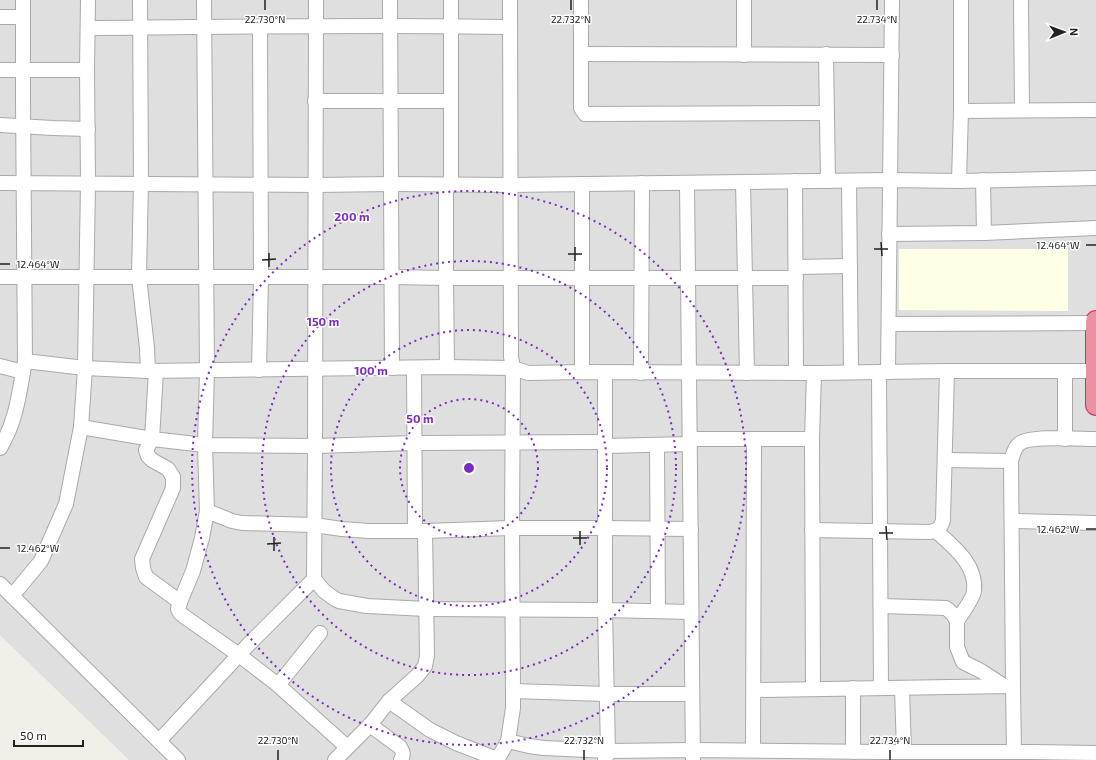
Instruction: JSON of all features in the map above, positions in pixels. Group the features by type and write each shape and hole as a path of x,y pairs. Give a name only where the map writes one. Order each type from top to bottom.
{"highway":[{"path":"1096,322 1096,405"}],"street":[{"path":"0,448 13,421 24,366 24,0"},
{"path":"12,596 41,561 66,504 81,427 85,368 88,183 88,0"},
{"path":"140,0 141,183 139,277 152,371 152,439 146,450 148,456 168,469 173,477 173,488 142,559 146,577 180,602"},
{"path":"204,0 206,277 205,445 207,511 202,538 193,571 178,609 180,613 278,685 347,747"},
{"path":"316,0 314,579 324,591 334,599 367,606 692,612"},
{"path":"390,0 392,368"},
{"path":"447,367 446,278 451,0"},
{"path":"503,755 513,708 513,368 511,357 510,277 510,0"},
{"path":"581,0 581,108 585,114 827,113"},
{"path":"744,0 744,55"},
{"path":"882,688 880,531 884,372 889,324 892,0"},
{"path":"958,181 960,111 960,0"},
{"path":"1022,0 1022,110"},
{"path":"0,17 24,17"},
{"path":"88,28 316,25 510,27"},
{"path":"259,370 261,277 260,26"},
{"path":"581,54 892,55"},
{"path":"826,54 828,181"},
{"path":"0,70 87,70"},
{"path":"315,101 450,100"},
{"path":"960,111 1096,110"},
{"path":"0,125 88,129"},
{"path":"0,183 510,185 890,180 958,181 1096,178"},
{"path":"983,180 984,232"},
{"path":"795,181 796,373"},
{"path":"850,181 850,372"},
{"path":"743,182 747,373"},
{"path":"641,373 642,183"},
{"path":"687,183 693,755"},
{"path":"582,184 582,372"},
{"path":"889,234 1096,228"},
{"path":"0,277 745,278 850,266"},
{"path":"889,324 1096,322"},
{"path":"0,366 152,371 315,370 447,367 513,368 528,373 814,374 850,372 1096,371"},
{"path":"335,760 370,725 389,701 415,678 425,666 427,656 426,608 415,443 414,368"},
{"path":"812,530 930,532 940,529 944,520 947,371"},
{"path":"1065,371 1065,439"},
{"path":"605,373 606,755"},
{"path":"813,689 812,439 814,374"},
{"path":"81,427 152,439 205,445 315,446 415,443 657,445 754,439 812,439"},
{"path":"753,750 754,439"},
{"path":"1014,752 1009,686 1012,521 1011,461 1015,448 1020,442 1026,440 1096,439"},
{"path":"657,445 658,611"},
{"path":"945,460 1011,461"},
{"path":"207,511 232,521 242,523 314,525 369,531 512,528 691,529"},
{"path":"1012,521 1096,522"},
{"path":"936,531 958,551 970,568 974,582 974,593 957,621"},
{"path":"159,741 239,655 314,579"},
{"path":"0,584 178,760"},
{"path":"881,606 946,608 953,614 957,621 957,647 963,662 1009,686"},
{"path":"278,685 320,633"},
{"path":"754,690 1009,686"},
{"path":"853,752 854,688"},
{"path":"902,688 904,752"},
{"path":"513,691 606,694 692,694"},
{"path":"389,701 430,730 456,743 503,755 529,746 606,755 723,755 753,750 771,755 822,756 853,752 880,756 904,752 936,756 984,756 1014,752 1033,756 1096,753"},
{"path":"370,725 400,747 403,751 401,760"}],"shaded area":[{"path":"0,0 1096,0 1096,760 129,760 0,635"},
{"path":"899,249 1068,249 1068,311 899,310"}]}
